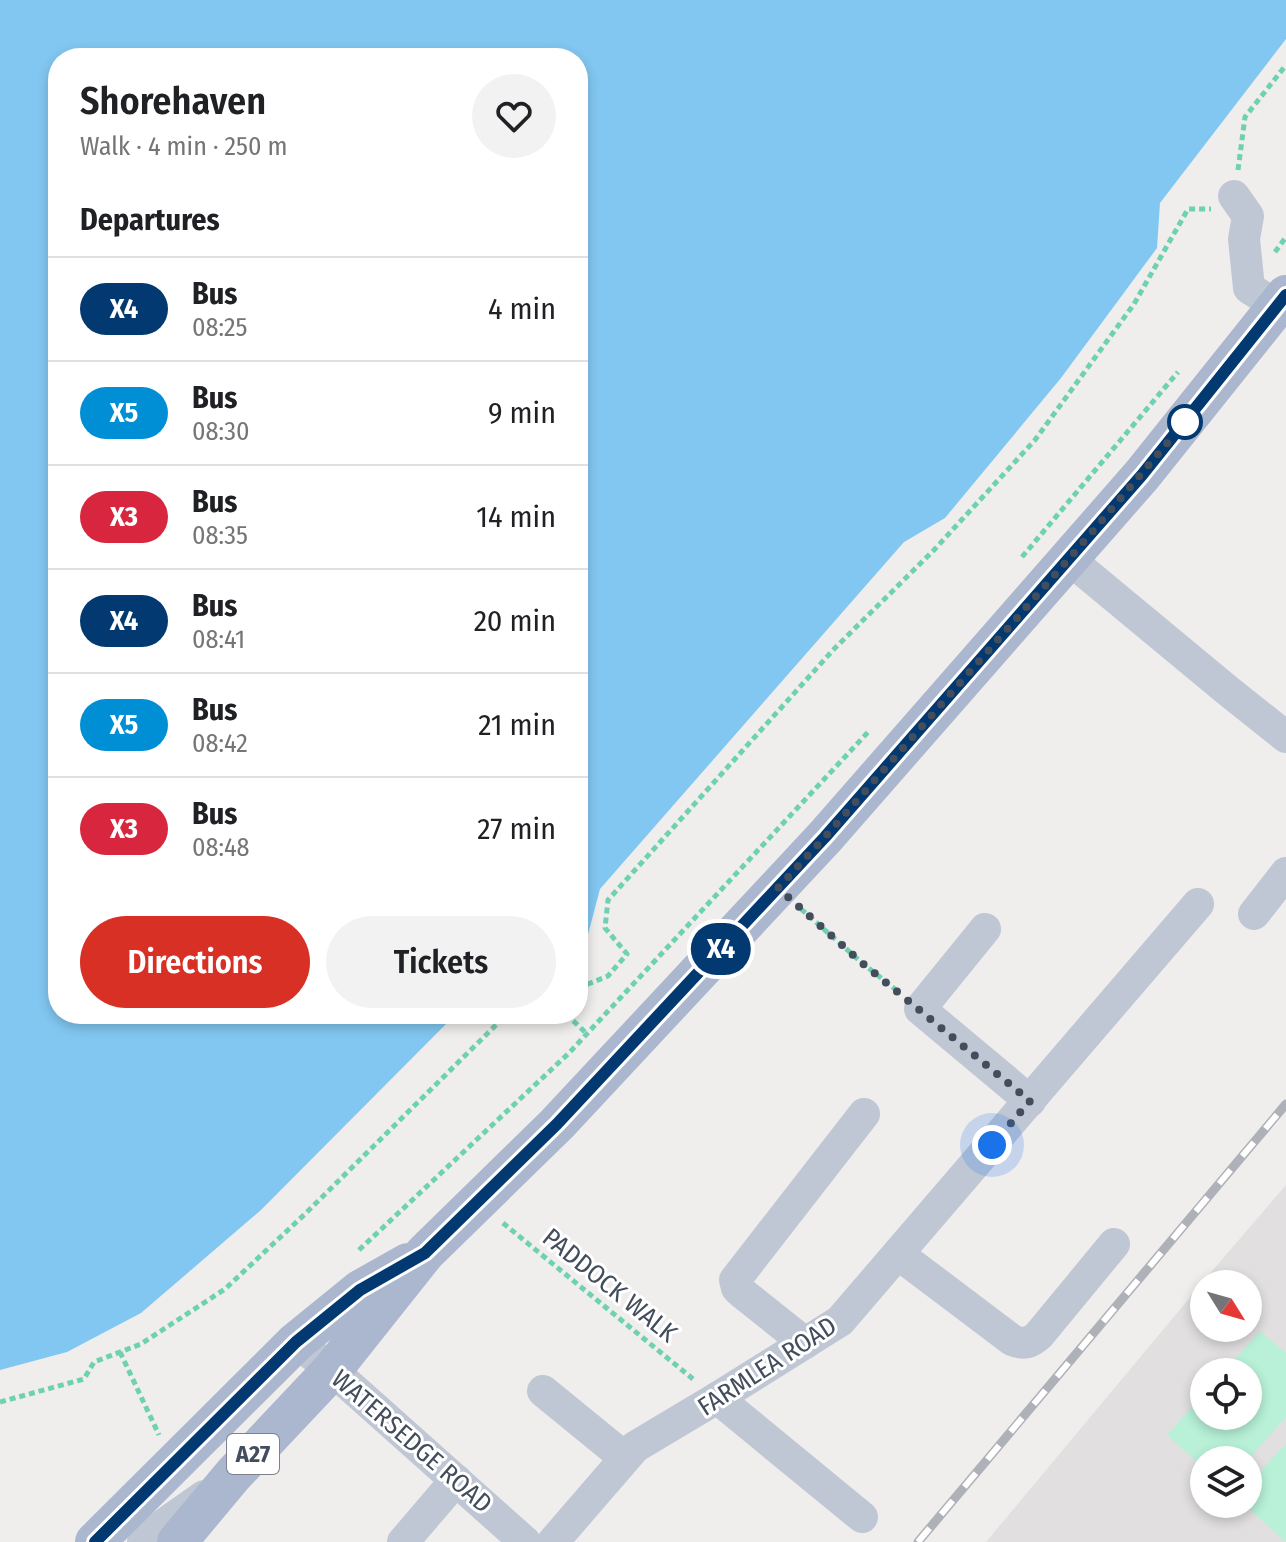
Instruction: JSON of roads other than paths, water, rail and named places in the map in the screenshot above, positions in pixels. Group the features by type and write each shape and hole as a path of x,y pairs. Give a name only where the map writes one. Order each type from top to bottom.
{"main road":[{"name":"A27","path":"177,1542 233,1475 332,1370 425,1253 557,1124 825,837 1142,475 1271,296"},
{"name":"A27","path":"95,1542 296,1342 360,1290 425,1253"}],"street":[{"path":"1229,193 1248,216 1244,239 1271,296"},
{"path":"1069,559 1286,737"},
{"path":"1254,914 1286,873"},
{"name":"FARMLEA ROAD","path":"553,1542 635,1447 840,1321 1198,904"},
{"path":"985,929 920,1009 1030,1101"},
{"path":"805,1343 737,1288 735,1280 864,1114"},
{"path":"898,1254 1012,1340 1026,1344 1044,1329 1114,1244"},
{"name":"WATERSEDGE ROAD","path":"296,1342 332,1370 525,1542"},
{"path":"543,1391 625,1458"},
{"path":"717,1398 862,1517"},
{"path":"143,1542 233,1475"},
{"path":"403,1542 456,1480"}],"water":[{"path":"0,0 1286,0 1286,39 1160,203 1157,248 1061,378 945,518 904,542 600,889 588,934 588,48 48,48 48,1024 446,1024 261,1210 141,1313 67,1352 0,1370"}],"railway":[{"path":"918,1542 1286,1104"}]}
